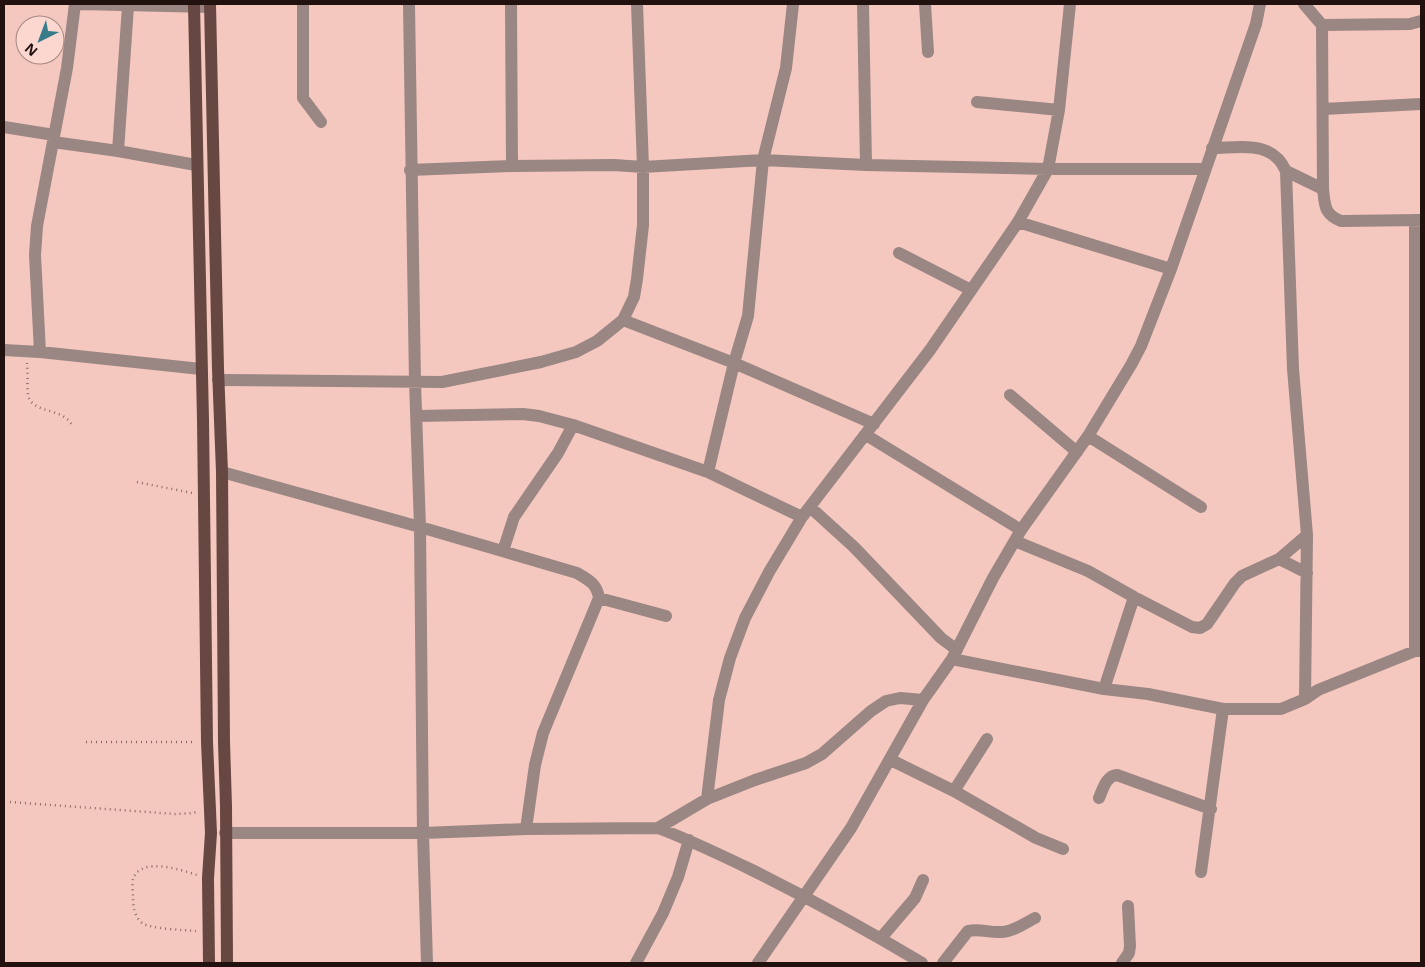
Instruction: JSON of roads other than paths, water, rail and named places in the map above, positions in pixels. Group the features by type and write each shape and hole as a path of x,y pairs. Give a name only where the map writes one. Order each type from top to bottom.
{"main road":[{"path":"194,5 207,742 211,833 208,878 209,963"},
{"path":"210,6 218,380 222,472 227,963"}],"street":[{"path":"33,352 37,226 67,68 75,4"},
{"path":"80,4 210,6"},
{"path":"303,4 303,98 321,122"},
{"path":"409,4 410,170 420,527 426,963"},
{"path":"511,4 512,166"},
{"path":"218,380 442,382 541,362 576,352 597,341 623,320 634,297 643,224 643,167 637,4"},
{"path":"708,472 734,363 748,316 763,160 786,68 793,4"},
{"path":"863,4 866,164"},
{"path":"925,4 928,52"},
{"path":"707,799 719,700 730,658 745,618 769,572 806,512 930,350 1018,222 1048,169 1059,110 1070,4"},
{"path":"758,963 851,828 891,760 923,700 954,654 1018,535 1088,436 1141,346 1171,269 1256,24 1260,4"},
{"path":"416,416 523,414 539,416 573,425 708,472 806,512 854,547 954,654 1104,690 1148,694 1223,709 1281,710 1305,699 1318,690 1418,651 1418,220 1342,221 1332,218 1326,210 1323,189 1322,25 1304,4"},
{"path":"118,151 128,6"},
{"path":"1322,25 1410,24 1421,21"},
{"path":"977,102 1059,110"},
{"path":"1323,109 1421,104"},
{"path":"4,127 53,139 196,165"},
{"path":"1212,148 1262,149 1272,153 1279,159 1286,171 1293,369 1306,535 1305,699"},
{"path":"410,170 512,166 614,165 643,167 763,160 1048,169 1205,169"},
{"path":"1286,171 1323,189"},
{"path":"1018,222 1171,269"},
{"path":"899,253 971,290"},
{"path":"623,320 734,363 874,424"},
{"path":"4,350 201,369"},
{"path":"1010,395 1077,452"},
{"path":"503,551 514,517 558,453 573,425"},
{"path":"866,436 1018,535 1192,627 1200,628 1207,624 1235,583 1242,576 1279,559 1306,535"},
{"path":"1088,436 1201,507"},
{"path":"222,472 503,551 577,574 590,581 597,588 599,598 543,733 535,765 526,829"},
{"path":"1279,559 1307,573"},
{"path":"1104,690 1134,597"},
{"path":"599,598 666,616"},
{"path":"658,828 707,799 806,763 822,754 871,711 886,701 900,698 923,700"},
{"path":"1201,872 1204,837 1211,809 1223,709"},
{"path":"954,791 987,739"},
{"path":"891,760 954,791 1036,838 1063,849"},
{"path":"1099,798 1109,778 1112,775 1117,775 1211,809"},
{"path":"226,833 423,833 526,829 658,828 689,840 804,896 922,963"},
{"path":"636,963 663,913 678,877 689,840"},
{"path":"881,938 915,898 923,880"},
{"path":"1122,963 1129,952 1130,946 1128,906"},
{"path":"943,963 968,932 973,930 1009,931 1035,918"}]}
